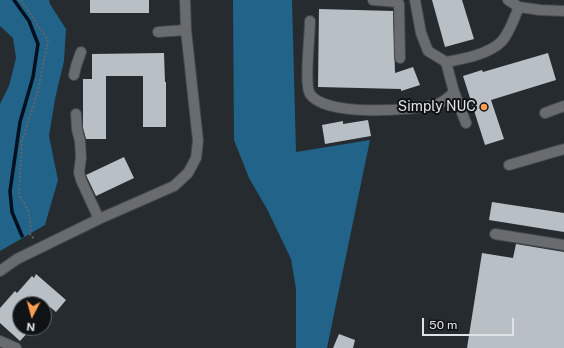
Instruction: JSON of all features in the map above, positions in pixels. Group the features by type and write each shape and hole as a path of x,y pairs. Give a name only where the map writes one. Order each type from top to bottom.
{"street":[{"path":"0,272 17,260 99,219 174,186 188,173 196,158 198,141 186,30 185,0"},
{"path":"373,0 397,2 399,4 400,58"},
{"path":"415,0 421,33 428,51 446,62 454,92 466,123"},
{"path":"508,0 519,7 564,11"},
{"path":"446,62 486,51 502,41 511,26 519,7"},
{"path":"310,21 307,80 309,94 318,102 360,110 403,110 438,104 447,99 454,92"},
{"path":"158,32 186,30"},
{"path":"74,75 81,52"},
{"path":"546,113 564,106"},
{"path":"76,114 81,158 79,172 81,180 99,219"},
{"path":"509,165 564,149"},
{"path":"495,234 564,245"},
{"path":"0,341 16,348"}],"path":[{"path":"21,0 48,40 38,91 22,141 19,195 28,210 31,225 30,234 39,249"}],"shaded area":[{"path":"0,0 49,0 66,29 64,61 55,99 49,136 58,180 45,225 0,251 0,104 9,86 16,58 13,38 0,26"},
{"path":"233,0 292,0 296,152 370,140 327,348 296,348 296,289 291,259 267,209 249,178 234,140"}],"building":[{"path":"90,0 149,0 149,13 90,13"},
{"path":"432,0 462,0 474,39 445,47"},
{"path":"319,9 393,11 395,73 413,67 420,85 401,91 401,89 318,87"},
{"path":"164,53 166,82 166,127 143,127 143,76 106,76 106,139 86,139 83,128 83,79 92,79 92,54"},
{"path":"548,53 556,80 491,100 504,139 485,145 463,76 482,70 483,72"},
{"path":"368,120 371,136 325,144 322,125 343,121 343,124"},
{"path":"124,157 134,178 96,196 86,175"},
{"path":"492,202 564,213 564,232 489,220"},
{"path":"516,244 564,252 564,348 467,348 482,253 513,258"},
{"path":"36,274 66,300 56,312 52,309 52,296 12,296 12,334 0,323 0,308 15,291 17,293 32,276 34,278"},
{"path":"339,334 355,340 353,348 333,348"},
{"path":"14,336 25,336 20,341"}],"waterway":[{"path":"14,0 29,21 38,44 33,77 20,122 10,191 12,212 22,236"}],"place":[{"name":"Simply NUC","path":"484,107"}]}
